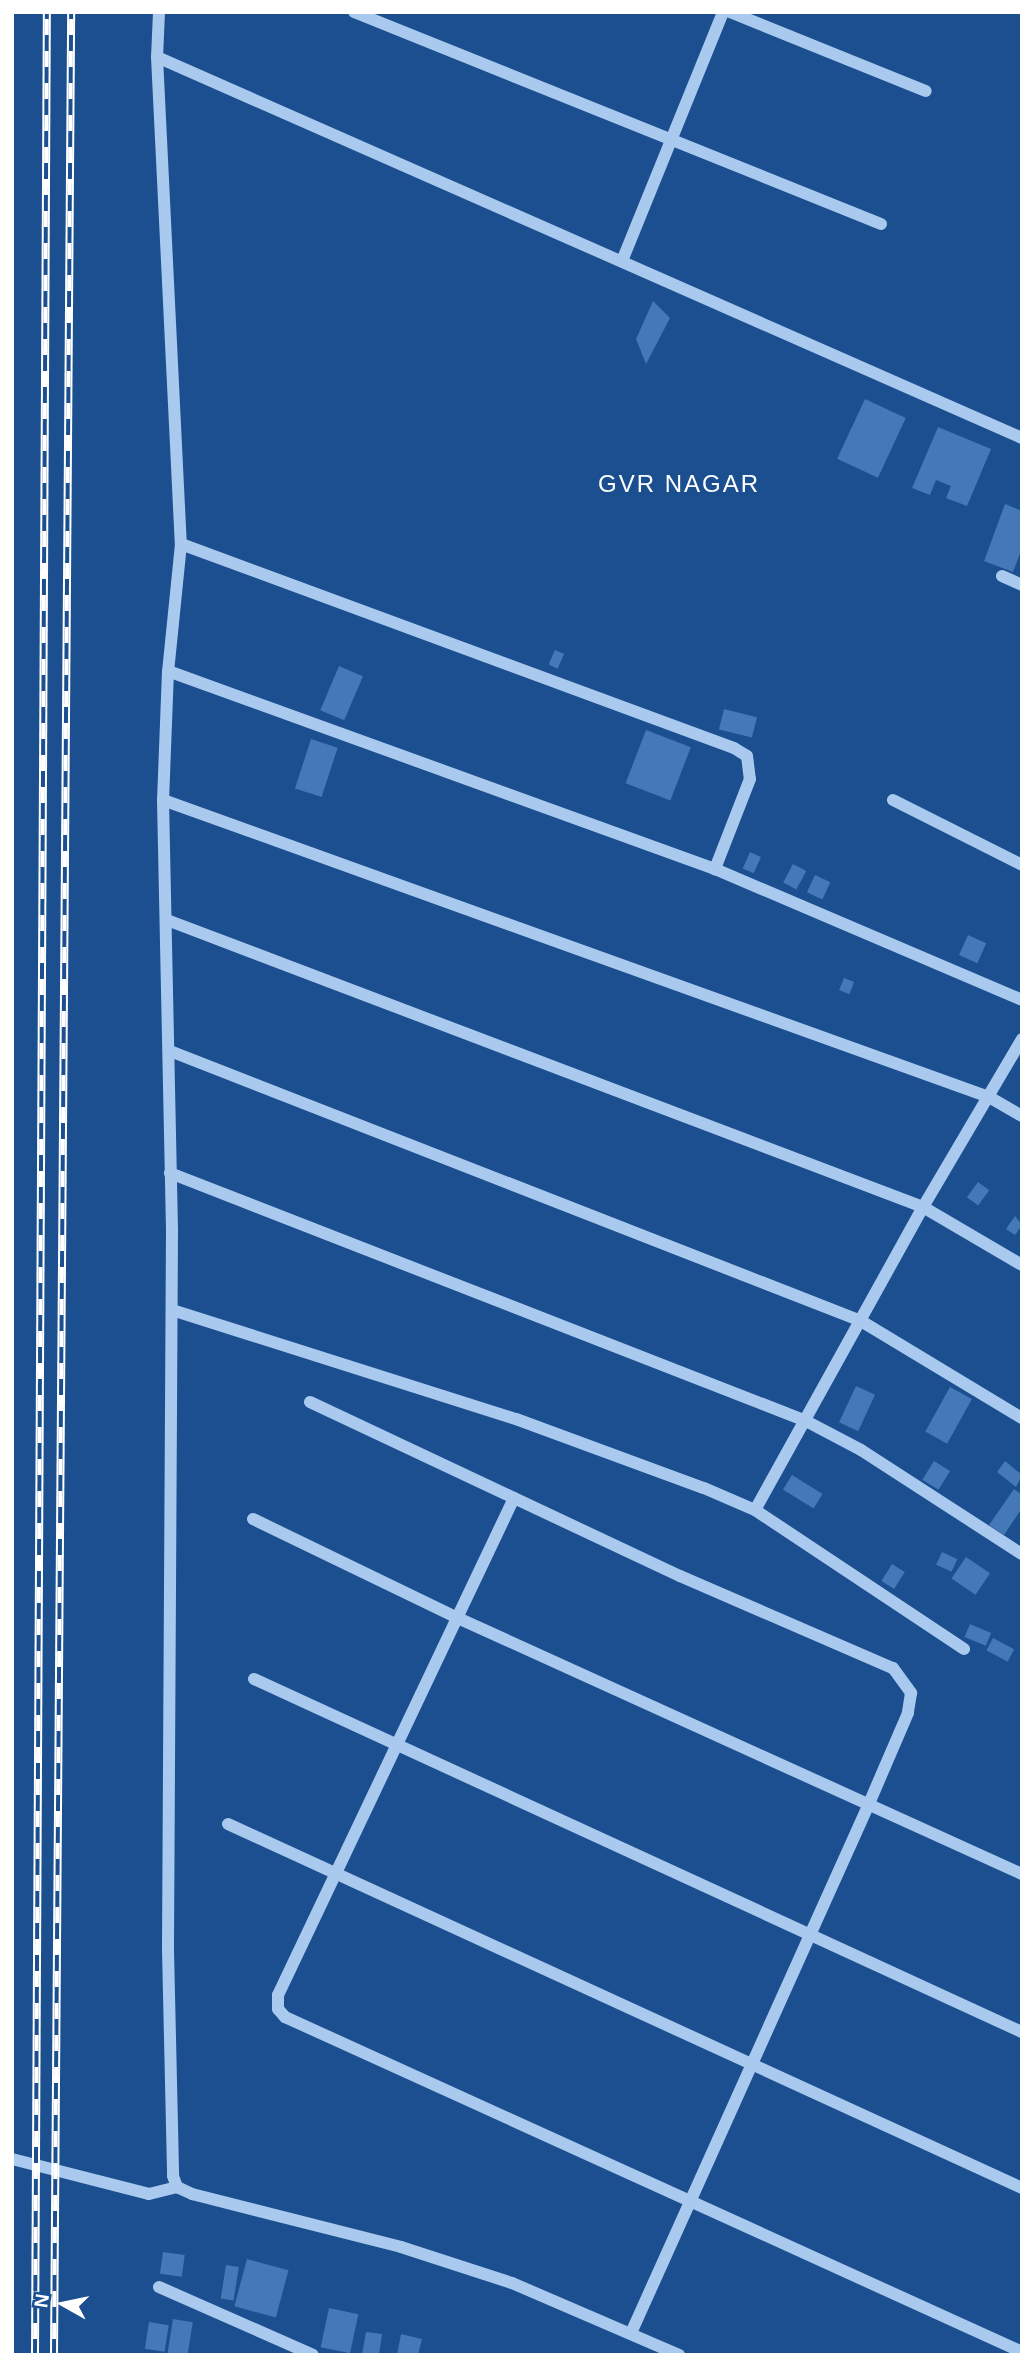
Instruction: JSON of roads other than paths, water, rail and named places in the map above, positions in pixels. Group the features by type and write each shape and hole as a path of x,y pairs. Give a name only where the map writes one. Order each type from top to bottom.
{"street":[{"path":"159,12 157,57 181,544 168,670 163,800 170,1051 172,1310 168,1950 171,2163 177,2187"},
{"path":"354,12 881,224"},
{"path":"622,261 723,12"},
{"path":"730,12 926,91"},
{"path":"157,57 1022,438"},
{"path":"181,544 734,748 747,756 750,779 715,869"},
{"path":"1002,576 1022,585"},
{"path":"168,670 715,869 1022,1000"},
{"path":"163,800 989,1097 1022,1116"},
{"path":"893,800 1022,866"},
{"path":"167,920 923,1207 1022,1265"},
{"path":"755,1510 923,1207 1022,1039"},
{"path":"170,1051 862,1321 1022,1418"},
{"path":"170,1173 806,1421 860,1450 1022,1553"},
{"path":"172,1310 516,1419 755,1510 964,1649"},
{"path":"310,1402 514,1498 893,1668 911,1693 908,1713 868,1806 631,2333"},
{"path":"514,1498 460,1619 339,1874 278,1995 278,2009 285,2017 1022,2352"},
{"path":"253,1519 460,1619 1022,1874"},
{"path":"254,1679 1022,2032"},
{"path":"228,1824 753,2061 1022,2188"},
{"path":"12,2159 149,2193 177,2187 192,2194 401,2247 512,2283 679,2355"},
{"path":"159,2287 313,2355"}],"railway":[{"path":"35,2355 47,12"},
{"path":"54,2355 71,12"}],"district":[{"name":"GVR NAGAR","path":"679,484"}]}
